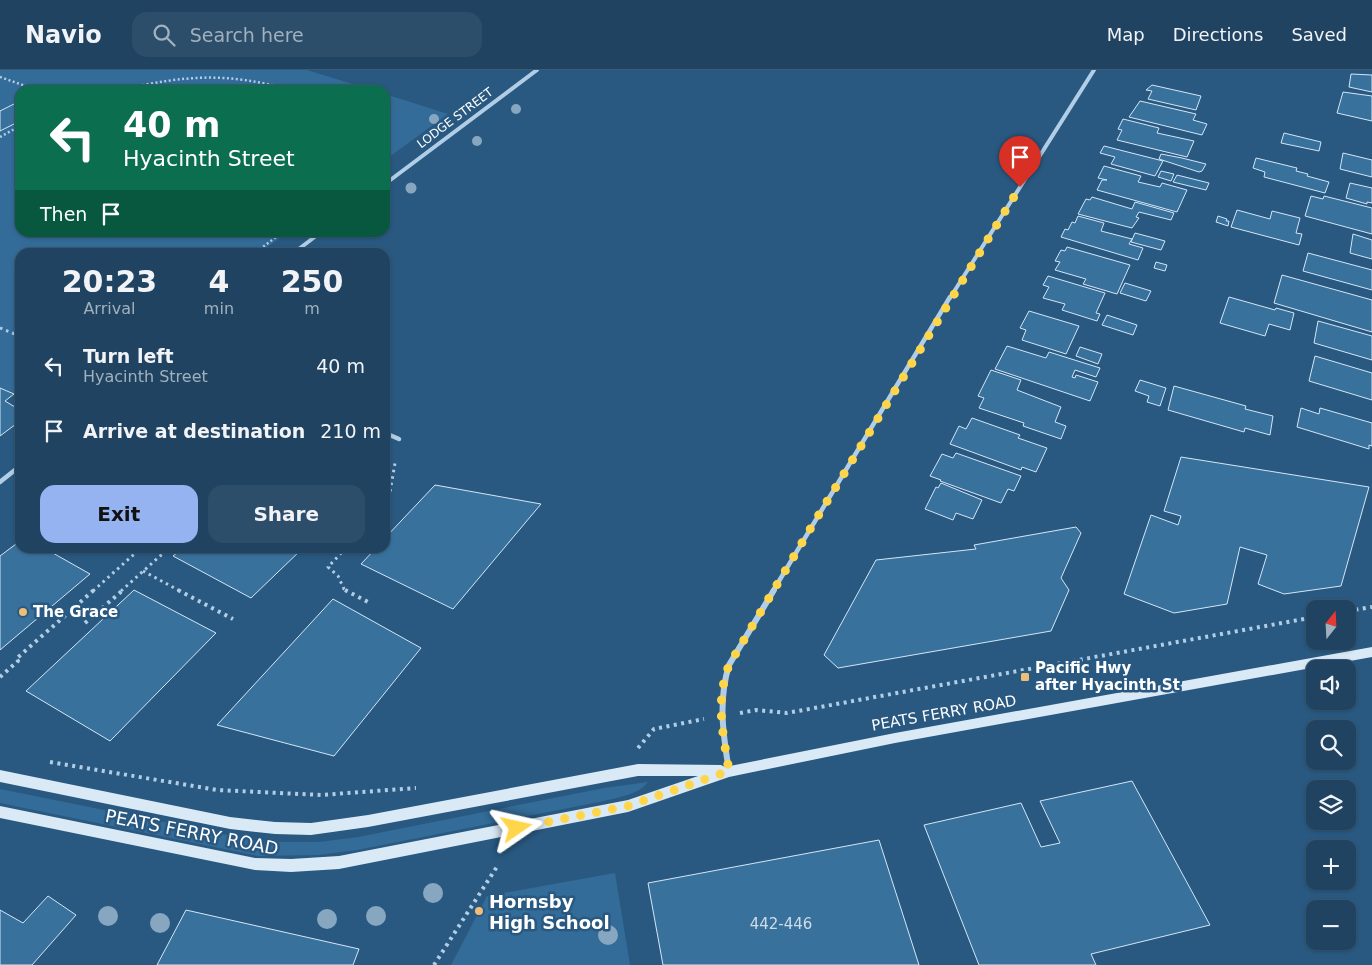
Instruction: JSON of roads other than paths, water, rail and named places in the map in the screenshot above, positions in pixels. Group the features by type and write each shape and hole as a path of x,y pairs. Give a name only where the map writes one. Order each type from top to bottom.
{"main road":[{"name":"PEATS FERRY ROAD","path":"0,812 255,864 290,867 317,866 628,806 729,771 914,735 1372,652"},
{"name":"PEATS FERRY ROAD","path":"0,776 230,823 275,828 311,829 368,821 638,770 729,771"}],"street":[{"name":"LODGE STREET","path":"390,180 538,70"},
{"path":"729,771 720,716 723,682 729,665 912,362 1094,70"},
{"path":"300,248 314,237"},
{"path":"390,435 400,439"},
{"path":"0,482 15,470"}],"place":[{"name":"The Grace","path":"23,612"},
{"name":"Pacific Hwy after Hyacinth St","path":"1025,677"},
{"name":"Hornsby High School","path":"479,911"}]}
